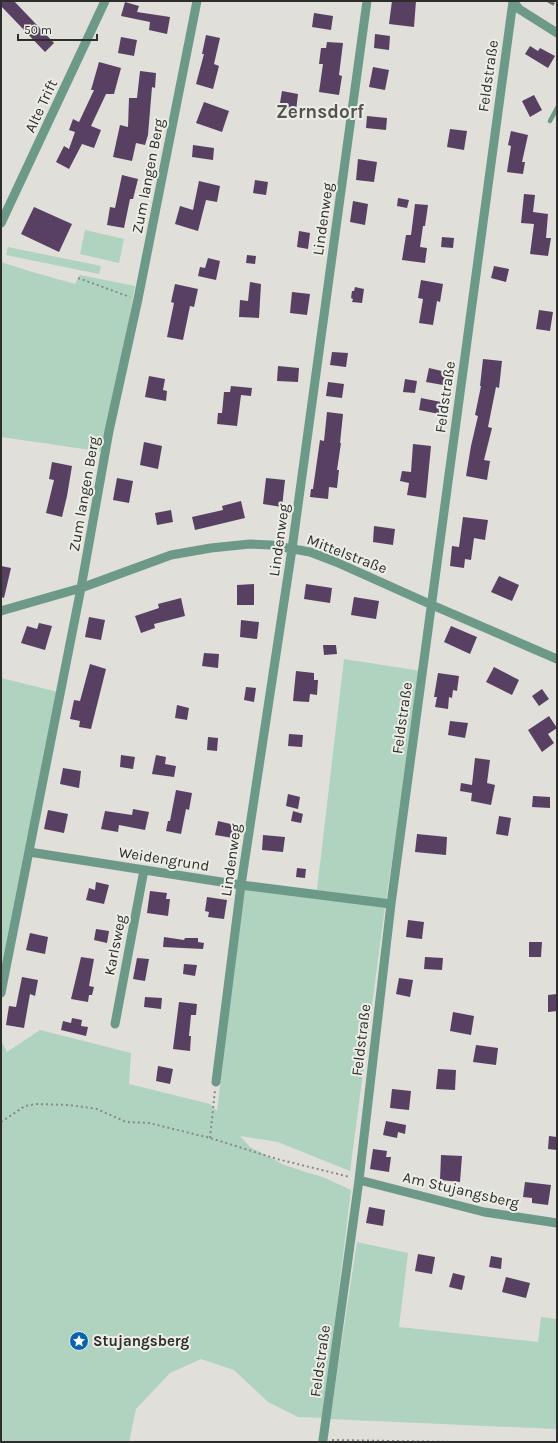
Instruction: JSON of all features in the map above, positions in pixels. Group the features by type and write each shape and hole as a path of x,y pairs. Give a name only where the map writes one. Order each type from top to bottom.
{"street":[{"name":"Alte Trift","path":"1,223 105,1"},
{"name":"Zum langen Berg","path":"1,992 81,588 109,431 138,300 197,1"},
{"name":"Lindenweg","path":"216,1082 241,885 292,549 367,1"},
{"path":"513,1 519,9 557,33"},
{"name":"Feldstraße","path":"323,1440 359,1180 391,904 513,1"},
{"name":"Mittelstraße","path":"1,611 81,588 171,555 211,548 250,544 310,552 557,659"},
{"name":"Weidengrund","path":"29,852 241,885 391,904"},
{"name":"Karlsweg","path":"115,1024 144,870"},
{"name":"Am Stujangsberg","path":"359,1180 484,1212 557,1223"}],"lane":[{"path":"550,121 557,108"}],"path":[{"path":"78,278 138,300"},
{"path":"210,1138 216,1082"},
{"path":"1,1122 25,1106 36,1104 70,1105 97,1109 126,1122 149,1123 210,1138 277,1159 359,1180"},
{"path":"323,1440 455,1442"}],"green space":[{"path":"85,230 124,239 119,263 80,254"},
{"path":"8,247 101,266 99,274 6,255"},
{"path":"1,262 75,284 80,275 135,286 105,452 1,437"},
{"path":"344,659 421,671 386,900 317,890"},
{"path":"1,678 58,692 1,993"},
{"path":"244,889 385,907 350,1171 278,1142 240,1136 250,1147 284,1165 325,1178 351,1190 323,1418 298,1417 268,1402 234,1370 201,1359 170,1373 136,1409 129,1442 1,1442 1,1040 7,1052 40,1030 131,1053 129,1084 210,1104 217,1111"},
{"path":"357,1242 408,1253 399,1327 538,1342 541,1317 557,1319 557,1429 330,1419"}],"building":[{"path":"1,1 14,1 54,43 45,52 1,6"},
{"path":"392,1 416,1 414,27 389,24"},
{"path":"125,2 139,6 137,12 170,17 167,34 149,30 150,22 121,16"},
{"path":"314,13 333,16 331,30 312,27"},
{"path":"375,34 390,36 389,50 374,48"},
{"path":"206,35 220,38 214,64 219,66 213,89 196,84 204,54 202,54"},
{"path":"121,37 137,40 134,56 118,53"},
{"path":"327,42 343,43 339,75 342,76 339,95 319,92 323,64 319,64 321,48 326,48"},
{"path":"530,46 538,51 540,48 555,56 548,68 525,54"},
{"path":"99,62 121,68 114,94 106,94 91,126 101,130 94,148 82,144 69,169 56,162 64,146 69,149 75,132 69,130 73,119 79,122 94,90 91,90"},
{"path":"373,67 389,70 385,90 369,87"},
{"path":"140,71 156,73 155,88 152,87 148,135 145,145 136,143 132,161 113,157 120,125 128,127 129,98 137,98"},
{"path":"282,91 298,94 296,111 279,109"},
{"path":"534,95 542,110 530,117 522,101"},
{"path":"204,102 229,111 222,132 196,123"},
{"path":"367,116 387,118 386,130 366,128"},
{"path":"450,129 467,131 464,150 447,147"},
{"path":"511,131 528,135 522,162 525,162 523,174 507,172 511,146 508,145"},
{"path":"193,145 214,148 213,160 192,157"},
{"path":"358,159 377,162 374,182 356,180"},
{"path":"122,175 138,179 133,199 130,199 124,228 107,225 110,207 115,208"},
{"path":"255,180 268,182 266,195 253,193"},
{"path":"199,181 220,186 217,202 206,200 198,231 175,224 180,206 193,210"},
{"path":"524,194 535,195 533,212 548,214 546,238 551,238 548,256 530,254 534,224 521,223"},
{"path":"398,198 409,200 407,208 397,206"},
{"path":"353,201 368,204 365,225 350,222"},
{"path":"415,204 428,205 420,247 427,248 425,263 402,260 406,235 411,235"},
{"path":"34,207 72,224 59,252 21,234"},
{"path":"299,231 310,233 308,249 297,247"},
{"path":"442,237 454,238 453,248 441,247"},
{"path":"247,255 256,256 255,264 246,263"},
{"path":"208,258 220,261 216,280 198,276 200,267 205,268"},
{"path":"494,266 509,269 506,282 491,278"},
{"path":"421,280 443,284 440,302 437,301 433,325 419,323 423,299 418,298"},
{"path":"250,282 261,284 259,318 239,317 240,300 248,301"},
{"path":"175,284 198,289 194,307 190,306 183,340 167,337 174,303 171,302"},
{"path":"355,287 364,289 362,303 352,302 352,291 354,291"},
{"path":"292,292 310,294 307,315 290,313"},
{"path":"539,310 553,312 550,331 536,329"},
{"path":"332,352 348,353 346,367 330,365"},
{"path":"483,359 502,361 499,388 496,387 488,427 492,428 484,460 490,461 487,480 466,476 478,416 475,415 481,386"},
{"path":"278,366 299,368 298,382 277,381"},
{"path":"429,368 446,372 443,385 426,382"},
{"path":"149,376 165,379 163,390 167,391 166,401 145,397"},
{"path":"405,379 417,381 415,393 403,392"},
{"path":"328,382 344,384 342,398 326,396"},
{"path":"231,386 252,388 251,396 241,395 237,426 217,424 218,413 222,413 224,392 230,392"},
{"path":"421,398 441,402 439,414 419,410"},
{"path":"327,412 343,414 337,470 339,470 337,488 329,487 328,499 310,497 311,489 313,489 320,440 324,441"},
{"path":"144,442 162,446 158,469 140,465"},
{"path":"413,444 431,446 426,498 407,495 409,483 400,481 402,471 411,472"},
{"path":"52,462 72,466 62,517 46,513 54,480 49,479"},
{"path":"117,478 133,481 129,503 113,500"},
{"path":"266,478 285,480 282,507 263,504"},
{"path":"241,501 245,518 195,530 192,517 223,510 222,506"},
{"path":"171,510 173,522 157,525 155,513"},
{"path":"463,517 488,520 485,540 474,538 471,560 465,559 464,568 450,566 452,546 459,547"},
{"path":"374,526 395,529 393,545 373,542"},
{"path":"1,566 11,568 4,598 1,597"},
{"path":"499,576 519,585 512,601 491,592"},
{"path":"254,584 254,605 237,605 237,585"},
{"path":"306,584 332,588 330,603 304,599"},
{"path":"354,597 379,601 376,619 351,615"},
{"path":"181,598 185,616 154,624 155,628 141,633 135,616 159,608 158,604"},
{"path":"89,617 105,620 101,640 85,637"},
{"path":"241,620 259,622 257,639 240,637"},
{"path":"39,623 52,626 45,650 21,643 27,626 37,629"},
{"path":"451,626 477,637 470,654 444,642"},
{"path":"323,645 336,645 337,654 324,655"},
{"path":"204,653 219,654 218,668 202,666"},
{"path":"90,664 106,669 91,729 79,727 80,721 70,719 74,700 80,701"},
{"path":"494,667 519,680 512,695 486,682"},
{"path":"296,671 314,673 314,680 318,680 317,695 310,694 309,702 293,701"},
{"path":"438,673 459,676 457,691 453,690 452,698 449,697 448,709 435,707 437,697 434,697"},
{"path":"246,687 256,688 254,702 244,700"},
{"path":"542,689 549,699 539,706 532,696"},
{"path":"177,705 189,708 187,720 175,718"},
{"path":"549,716 557,728 548,734 554,743 542,752 528,730"},
{"path":"450,721 468,723 465,738 448,735"},
{"path":"289,734 303,735 302,747 288,746"},
{"path":"208,737 218,738 217,751 207,750"},
{"path":"121,755 135,757 133,769 120,767"},
{"path":"156,755 166,757 165,764 176,766 174,777 152,774"},
{"path":"475,758 490,760 487,783 495,785 491,805 471,801 472,793 460,791 461,783 472,785"},
{"path":"63,768 81,771 79,788 60,784"},
{"path":"176,790 192,793 189,810 186,809 181,834 166,831 168,821 170,821"},
{"path":"288,794 300,797 298,809 286,806"},
{"path":"533,796 550,797 550,808 532,807"},
{"path":"133,809 149,812 145,830 119,825 118,832 101,829 105,811 132,815"},
{"path":"48,810 68,814 64,833 44,829"},
{"path":"293,811 303,814 301,823 291,821"},
{"path":"499,816 511,818 508,836 496,834"},
{"path":"218,821 235,825 233,838 215,835"},
{"path":"417,834 447,837 446,855 415,852"},
{"path":"263,835 285,837 283,852 262,850"},
{"path":"297,868 306,869 305,878 296,877"},
{"path":"96,882 109,885 104,904 86,900 89,888 95,890"},
{"path":"150,891 167,893 166,899 170,899 168,916 147,913"},
{"path":"207,897 227,900 224,919 208,917 209,912 205,911"},
{"path":"408,920 424,922 422,939 406,937"},
{"path":"96,929 109,931 107,943 94,940"},
{"path":"30,933 48,937 45,954 26,950"},
{"path":"164,937 184,940 185,938 198,938 198,942 204,943 203,949 163,947"},
{"path":"529,942 542,942 541,957 529,957"},
{"path":"81,957 94,959 89,986 94,987 92,995 89,995 88,1002 71,999"},
{"path":"425,957 443,958 442,970 424,969"},
{"path":"137,958 149,959 145,981 133,979"},
{"path":"184,964 197,965 195,976 183,974"},
{"path":"22,977 38,980 35,996 30,994 24,1028 6,1025 9,1006 16,1007"},
{"path":"399,978 413,980 410,997 396,994"},
{"path":"557,994 557,1011 548,1012 548,995"},
{"path":"145,997 162,998 161,1009 144,1007"},
{"path":"179,1002 197,1004 196,1015 191,1015 189,1036 191,1036 190,1051 173,1049"},
{"path":"453,1012 474,1016 471,1035 450,1031"},
{"path":"72,1018 82,1020 81,1026 88,1027 86,1036 61,1030 63,1021 71,1023"},
{"path":"476,1045 498,1048 496,1065 473,1062"},
{"path":"158,1066 173,1069 170,1084 156,1081"},
{"path":"438,1069 456,1070 455,1090 436,1089"},
{"path":"392,1089 411,1091 409,1110 390,1108"},
{"path":"386,1121 406,1125 405,1134 398,1132 397,1138 383,1135"},
{"path":"549,1136 557,1137 557,1150 548,1149"},
{"path":"373,1149 387,1151 386,1157 391,1157 389,1172 370,1169"},
{"path":"441,1155 462,1156 460,1182 440,1180"},
{"path":"525,1182 551,1185 548,1205 532,1203 532,1198 523,1197"},
{"path":"369,1207 385,1210 383,1226 366,1223"},
{"path":"418,1254 435,1257 432,1274 415,1271"},
{"path":"491,1256 502,1258 501,1269 489,1267"},
{"path":"453,1273 465,1276 462,1290 449,1287"},
{"path":"506,1277 530,1283 526,1298 502,1292"}],"railway":[{"path":"548,1 557,6"}],"place":[{"name":"Stujangsberg","path":"79,1341"}],"district":[{"name":"Zernsdorf","path":"320,112"}]}
